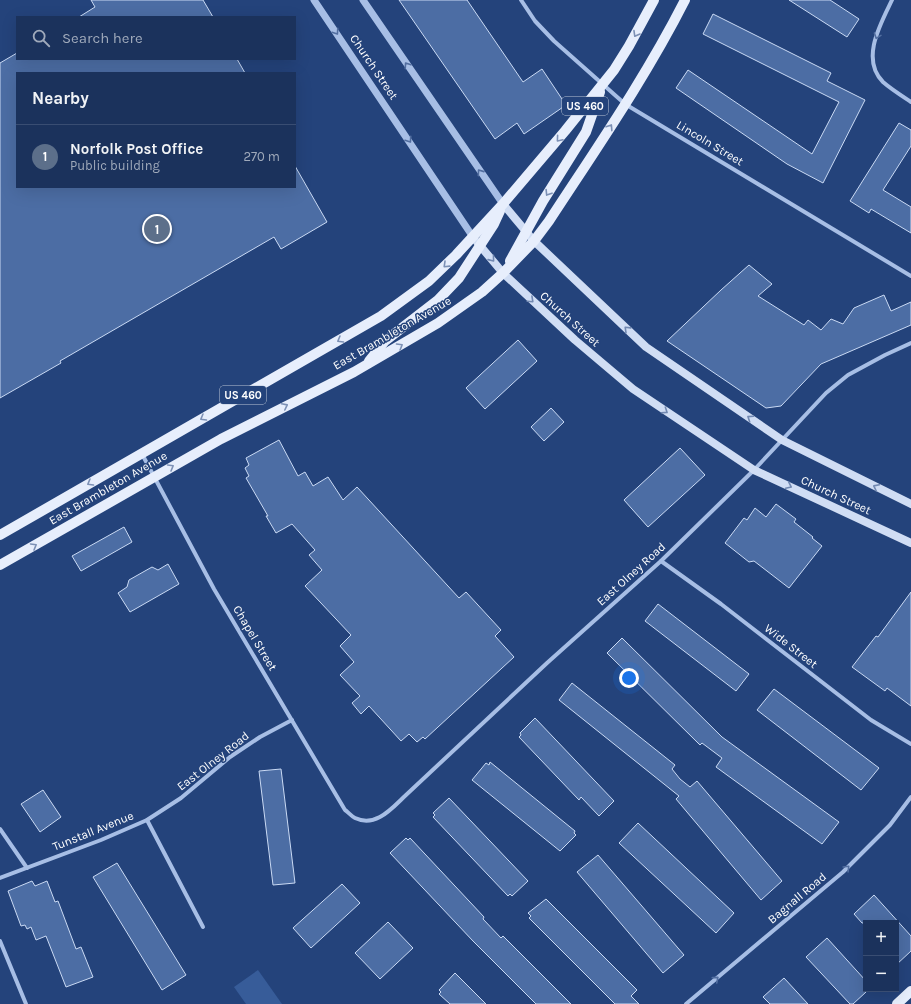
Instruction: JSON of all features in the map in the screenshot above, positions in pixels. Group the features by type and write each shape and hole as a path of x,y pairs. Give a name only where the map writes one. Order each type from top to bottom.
{"main road":[{"name":"East Brambleton Avenue","path":"0,535 381,316 429,281 473,237 503,204 604,84 629,46 654,0"},
{"name":"East Brambleton Avenue","path":"0,565 154,478 221,438 366,365 444,319 482,292 534,241 549,221 625,104 659,48 685,0"},
{"path":"503,273 543,200 586,132 604,84"},
{"name":"Church Street","path":"503,204 534,241 646,347 782,440 911,504"},
{"path":"366,365 385,341 438,300 459,278 494,224 503,204"},
{"name":"Church Street","path":"473,237 503,273 575,340 633,389 754,470 911,543"},
{"path":"897,1004 911,991"}],"street":[{"name":"Church Street","path":"314,0 473,237"},
{"name":"Church Street","path":"363,0 503,204"},
{"name":"Lincoln Street","path":"521,0 535,21 554,41 625,104 911,276"},
{"path":"892,0 873,46 872,59 876,71 883,81 911,102"},
{"name":"East Olney Road","path":"365,820 373,820 382,816 547,663 661,561 754,470 826,393 848,375 911,343"},
{"name":"Chapel Street","path":"141,453 214,589 345,810 355,818 365,820"},
{"name":"Wide Street","path":"661,561 721,604 871,720 911,744"},
{"name":"East Olney Road","path":"147,820 181,798 230,757 260,737 292,720"},
{"name":"Bagnall Road","path":"686,1004 843,872 890,825 911,797"},
{"name":"Tunstall Avenue","path":"0,878 101,840 147,820 203,927"},
{"path":"0,829 27,868"},
{"path":"0,941 26,1004"}],"shaded area":[{"path":"258,970 282,1004 246,1004 234,987"}],"building":[{"path":"91,0 203,0 212,16 81,16 95,7"},
{"path":"399,0 467,0 523,82 542,69 566,105 524,134 517,123 495,139"},
{"path":"789,0 830,0 859,19 847,37"},
{"path":"713,14 831,73 827,81 865,100 823,183 787,164 676,88 688,70 812,154 839,102 703,34"},
{"path":"16,54 16,60 238,60 244,72 16,72 16,188 296,188 296,168 327,222 281,249 274,237 60,361 61,363 0,398 0,63"},
{"path":"899,123 911,130 911,146 883,190 911,207 911,233 871,209 869,213 850,201"},
{"path":"749,265 772,284 758,296 804,325 808,320 821,330 831,319 843,324 854,308 884,295 891,311 911,302 911,325 821,364 781,406 766,408 667,341"},
{"path":"518,340 537,361 485,409 466,388"},
{"path":"551,408 564,422 544,441 531,427"},
{"path":"279,440 298,476 305,472 313,486 328,477 343,500 357,487 459,598 466,592 501,630 495,636 514,657 425,739 423,737 417,742 409,734 401,741 369,706 361,714 352,703 360,696 340,675 354,662 340,646 351,635 305,586 322,570 309,555 315,550 292,524 276,533 246,478 249,476 245,468 249,465 246,458"},
{"path":"680,448 705,475 648,527 624,500"},
{"path":"776,504 796,519 794,522 822,546 789,588 754,561 749,562 725,543 744,518 747,520 755,508 766,517"},
{"path":"124,527 132,542 81,571 72,556"},
{"path":"168,564 179,584 130,612 118,593 127,587 129,580 152,567 158,570"},
{"path":"911,592 911,706 887,688 885,691 852,667 876,636 878,637"},
{"path":"658,604 749,674 736,691 645,621"},
{"path":"622,638 722,737 839,822 822,844 716,767 722,758 702,743 700,745 607,653"},
{"path":"572,683 675,765 672,769 680,779 690,787 697,781 782,881 761,900 676,799 679,796 559,700"},
{"path":"774,689 879,768 861,790 757,710"},
{"path":"535,718 614,801 599,816 581,797 579,800 519,737 521,735 520,733"},
{"path":"490,762 575,831 574,833 576,835 560,851 472,780 486,763 489,765"},
{"path":"281,769 295,883 273,885 259,771"},
{"path":"43,790 61,817 40,832 21,804"},
{"path":"449,798 528,881 512,896 510,894 508,896 433,817 435,815 433,813"},
{"path":"638,823 734,913 716,933 619,843"},
{"path":"406,838 408,840 410,838 484,917 483,919 501,938 503,936 571,1004 536,1004 473,941 390,853"},
{"path":"598,855 684,955 663,973 577,872"},
{"path":"117,863 186,975 162,990 93,877"},
{"path":"32,881 35,886 47,881 55,902 58,901 76,949 81,947 93,977 66,987 46,936 36,940 31,927 27,929 25,925 21,926 8,891"},
{"path":"342,884 360,903 311,948 293,928"},
{"path":"874,895 897,920 863,920 862,923 854,914"},
{"path":"546,899 637,990 631,996 639,1004 615,1004 529,918 531,916 528,913"},
{"path":"388,922 413,948 380,979 355,953"},
{"path":"899,923 911,936 911,951 899,962"},
{"path":"827,938 863,978 863,992 866,992 853,1004 850,1004 806,957"},
{"path":"455,973 486,1004 450,1004 439,994 441,992 439,990"},
{"path":"784,978 808,1004 770,1004 763,997"}],"place":[{"name":"Norfolk Post Office","path":"157,229"}]}
